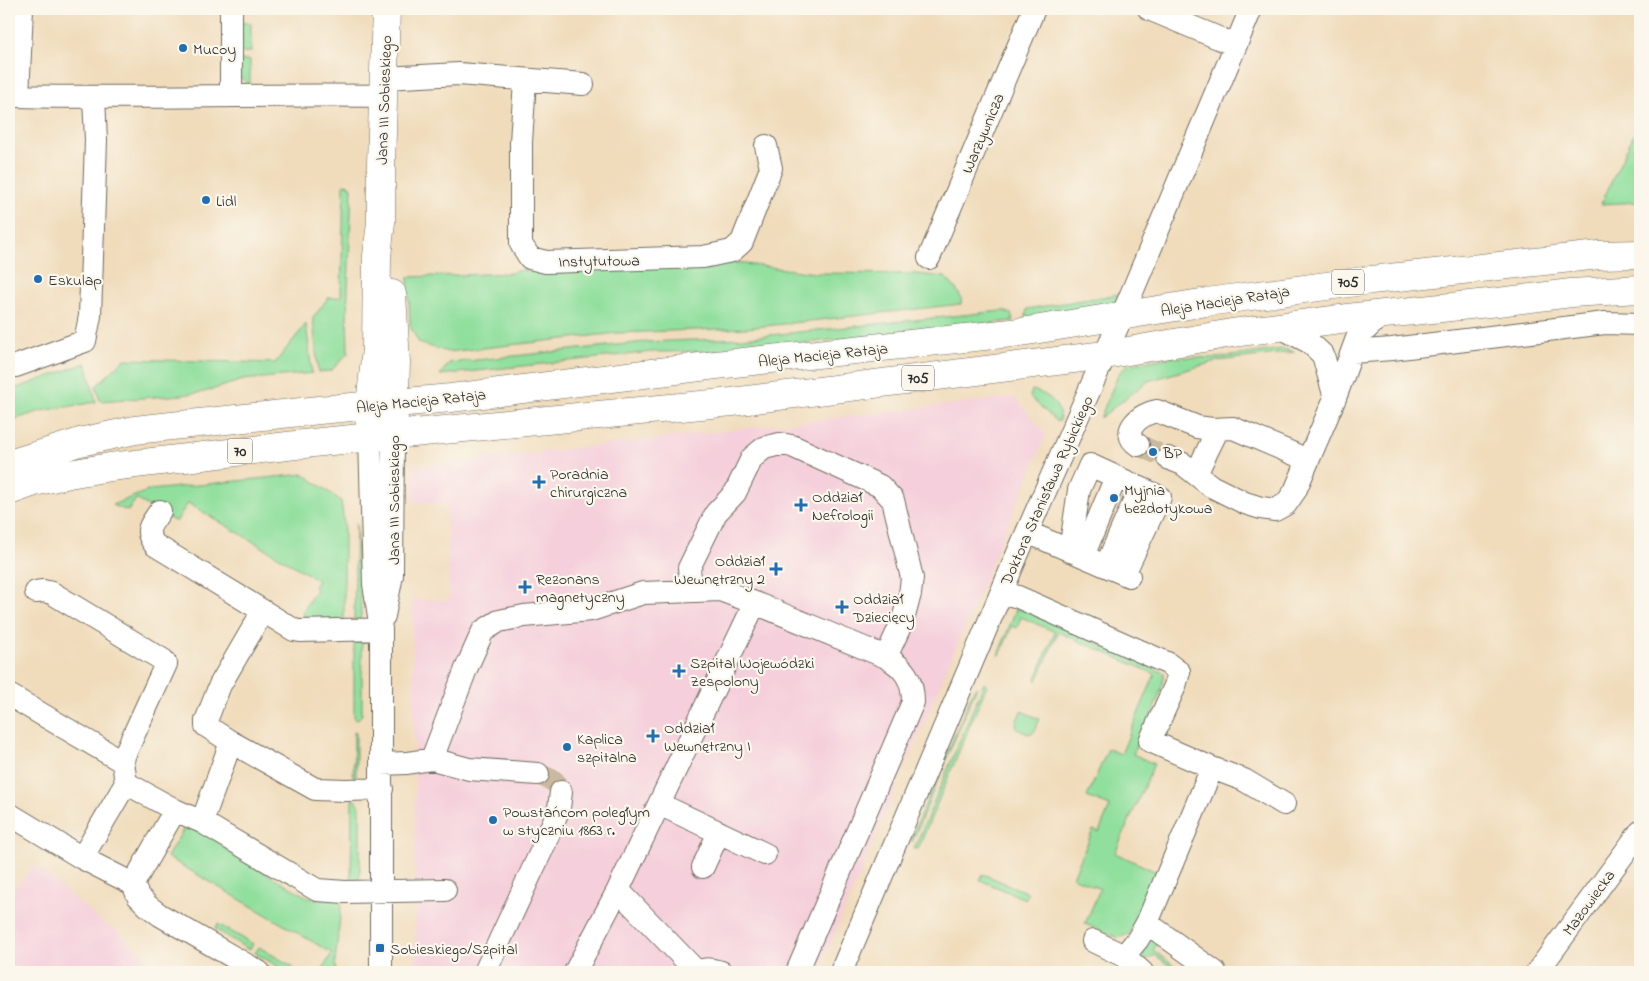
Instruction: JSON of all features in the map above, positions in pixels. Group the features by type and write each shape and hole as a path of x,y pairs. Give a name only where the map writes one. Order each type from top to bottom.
{"main road":[{"name":"Jana III Sobieskiego","path":"382,436 383,405 376,350 377,256 380,222 386,9"},
{"name":"Aleja Macieja Rataja","path":"9,464 80,442 135,430 452,398 716,365 1021,332 1309,287 1599,255 1640,254"},
{"name":"Aleja Macieja Rataja","path":"9,491 34,482 110,466 382,436 694,406 1105,355 1232,333 1382,314 1571,293 1640,289"}],"street":[{"path":"22,9 13,96 94,98 231,95 383,87 459,74 584,84"},
{"path":"231,9 231,95"},
{"name":"Warzywnicza","path":"929,258 1034,9"},
{"path":"1149,9 1235,45"},
{"name":"Doktora Stanisława Rybickiego","path":"841,972 1027,532 1122,316 1251,9"},
{"name":"Instytutowa","path":"525,80 521,244 530,258 546,262 703,257 732,251 742,242 771,168 766,146"},
{"path":"16,366 85,341 90,316 96,140 94,98"},
{"path":"1168,458 1183,464 1210,486 1245,503 1275,510 1286,504 1295,491 1335,398 1357,338 1382,314"},
{"path":"1352,352 1392,349 1606,323 1640,324"},
{"path":"1280,327 1309,342 1323,355 1335,398"},
{"path":"1138,445 1131,438 1131,427 1154,412 1161,412 1197,427 1233,428 1308,460"},
{"path":"1196,474 1218,429"},
{"name":"Jana III Sobieskiego","path":"381,972 381,629 392,575 382,436"},
{"path":"691,590 690,568 716,514 735,493 752,458 764,448 780,444 792,446 880,486 893,500 912,578 903,620 886,657"},
{"path":"1101,564 1122,480 1101,564"},
{"path":"160,511 148,530 149,537 155,545 294,630 381,629"},
{"path":"1027,532 1101,564"},
{"path":"432,758 466,669 483,631 498,620 590,610 643,593 720,590 886,657 900,665 913,689 913,702 797,972"},
{"path":"36,592 44,591 52,594 165,662 165,668 124,756 124,773 82,858"},
{"path":"1002,592 1018,597 1168,663 1179,672 1175,686 1150,741 1244,780 1284,804"},
{"path":"575,972 618,890 755,603"},
{"path":"263,611 220,685 206,721 206,726 315,789 382,789"},
{"path":"9,695 175,810 202,822 317,890 345,892 445,890"},
{"path":"202,822 231,742"},
{"path":"382,764 407,763 432,758 469,770 538,774"},
{"path":"1124,956 1138,939 1147,923 1212,768"},
{"path":"485,972 545,843 559,808 561,792"},
{"path":"659,804 765,854"},
{"path":"133,884 175,810"},
{"path":"9,814 82,858 133,884 138,896 160,915 259,972"},
{"path":"703,867 719,832"},
{"name":"Mazowiecka","path":"1537,972 1640,832"},
{"path":"618,890 697,972 704,969 721,972"},
{"path":"1147,923 1215,972"},
{"path":"1093,941 1124,956 1142,972"}],"shaded area":[{"name":"Szpital Wojewódzki Zespolony","path":"1015,397 1046,435 818,972 415,972 415,783 412,600 449,600 447,506 414,503 414,467"},
{"path":"35,865 108,927 114,928 160,972 9,972 9,894"}],"green space":[{"path":"236,23 251,23 251,52 236,52"},
{"path":"236,60 250,60 250,85 238,76"},
{"path":"1640,121 1640,202 1601,204"},
{"path":"344,184 350,185 352,188 347,313 348,353 331,371 318,372 313,318 328,298 341,297"},
{"path":"730,262 815,273 917,274 945,277 959,293 961,304 747,328 617,333 448,352 419,343 410,326 408,277 512,273 514,271 562,267"},
{"path":"1120,294 1110,305 1025,321 1027,309"},
{"path":"1001,311 1011,314 1013,321 728,351 652,352 440,375 449,363 645,342 742,338"},
{"path":"306,324 312,373 243,380 204,392 182,395 100,401 96,386 125,359 275,363"},
{"path":"1283,349 1295,352 1217,361 1148,381 1100,418 1119,373 1127,365 1171,357 1217,358"},
{"path":"86,363 96,402 41,411 9,421 9,391"},
{"path":"1032,390 1052,400 1058,409 1060,421 1056,421 1030,397"},
{"path":"304,474 341,501 344,524 344,621 309,621 304,617 303,611 316,589 314,587 318,580 188,503 176,522 136,499 128,511 112,505 150,490"},
{"path":"356,524 361,614 360,620 354,623"},
{"path":"1017,607 1164,673 1157,702 1133,754 1154,764 1115,853 1161,874 1129,934 1118,938 1085,924 1100,889 1073,877 1093,830 1099,832 1110,806 1087,797 1108,749 1121,754 1155,674 1058,632 1037,681 1035,680 1055,632 1021,617 1017,628 1012,626 1000,655 998,655"},
{"path":"354,636 360,640 362,645 362,715 357,720 354,719"},
{"path":"984,683 987,685 918,849 914,849"},
{"path":"977,687 912,842 912,836 974,689"},
{"path":"1021,711 1040,719 1034,732 1028,734 1017,729 1016,723"},
{"path":"354,732 356,732 356,785 353,785"},
{"path":"352,799 356,800 360,806 360,875 357,883 351,885"},
{"path":"186,825 224,844 225,849 309,898 342,899 335,962 336,972 321,972 332,953 167,857"},
{"path":"983,874 1028,893 1025,899 980,880"},
{"path":"218,924 253,944 249,950 215,929"},
{"path":"1149,938 1160,940 1153,950 1182,972 1178,972 1155,955 1144,962 1143,950"},
{"path":"259,947 293,967 290,972 255,953"}],"tunnel":[{"path":"1138,445 1168,458"},
{"path":"538,774 554,781 561,792"}],"place":[{"name":"Mucoy","path":"183,48"},
{"name":"Lidl","path":"206,200"},
{"name":"Eskulap","path":"38,279"},
{"name":"BP","path":"1153,452"},
{"name":"Poradnia chirurgiczna","path":"539,482"},
{"name":"Myjnia bezdotykowa","path":"1114,498"},
{"name":"Oddział Nefrologii","path":"801,505"},
{"name":"Oddział Wewnętrzny 2","path":"776,569"},
{"name":"Rezonans magnetyczny","path":"525,587"},
{"name":"Oddział Dziecięcy","path":"842,607"},
{"name":"Szpital Wojewódzki Zespolony","path":"679,671"},
{"name":"Oddział Wewnętrzny I","path":"653,736"},
{"name":"Kaplica szpitalna","path":"567,747"},
{"name":"Powstańcom poległym w styczniu 1863 r.","path":"493,820"},
{"name":"Sobieskiego/Szpital","path":"380,948"}]}
